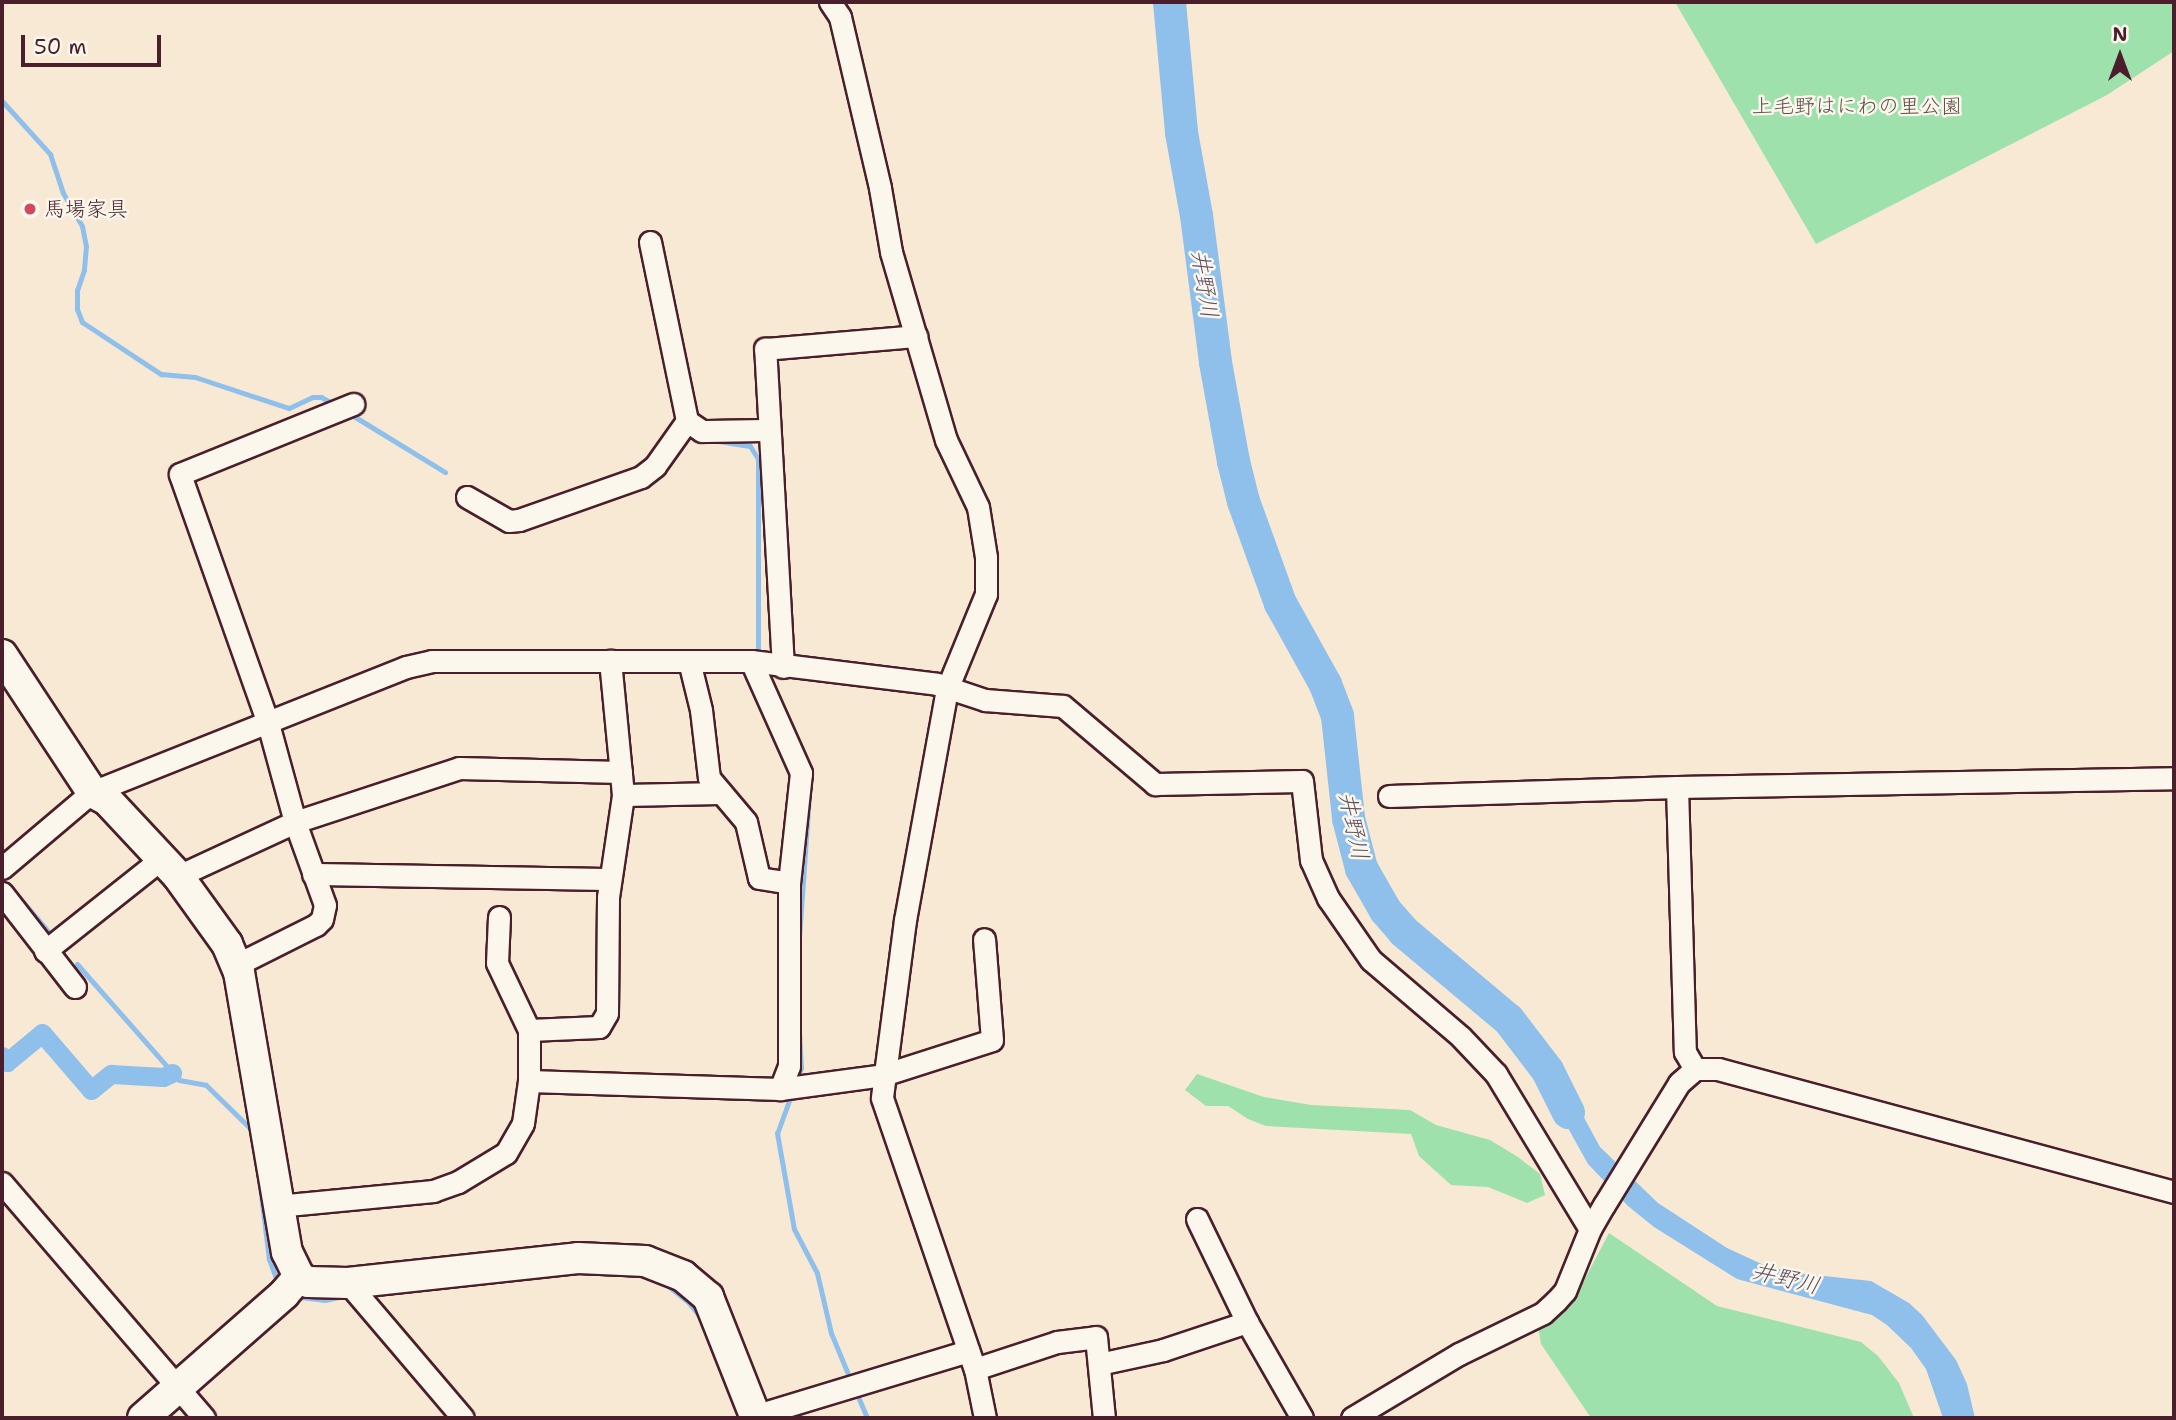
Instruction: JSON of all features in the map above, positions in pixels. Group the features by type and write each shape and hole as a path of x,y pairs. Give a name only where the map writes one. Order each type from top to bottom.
{"street":[{"path":"830,2 840,17 880,188 887,236 946,440 978,507 986,557 986,594 947,689 905,920 883,1098 971,1360 985,1418"},
{"path":"650,242 687,421 702,431 768,430"},
{"path":"783,667 765,349 916,336"},
{"path":"236,965 322,919 325,905 295,822 268,723 180,474 353,404"},
{"path":"467,497 509,521 519,520 641,477 655,466 687,421"},
{"path":"2,654 92,792 107,800 169,867 218,930 236,965 277,1206 287,1252 299,1277 308,1282 348,1283 439,1270 578,1258 645,1261 683,1276 708,1297 755,1417 971,1360 1057,1342 1096,1337 1104,1418"},
{"path":"2,869 92,792 406,667 432,661 751,661 937,684 985,700 1063,706 1154,784 1302,781 1311,860 1328,898 1371,960 1461,1037 1496,1074 1590,1229"},
{"path":"529,1030 589,1030 604,1022 610,880 623,795 610,661"},
{"path":"689,661 701,710 709,778 746,822 759,878 789,883"},
{"path":"751,661 801,773 789,883 786,975 789,1066 780,1089"},
{"path":"46,951 169,867 459,768 621,772"},
{"path":"1389,796 1677,787 2174,778"},
{"path":"1677,787 1685,1052 1695,1069"},
{"path":"623,795 721,793"},
{"path":"313,874 610,880"},
{"path":"2,893 75,987"},
{"path":"277,1206 433,1191 458,1182 506,1153 523,1123 529,1081 529,1030 497,963 499,916"},
{"path":"529,1081 780,1089 884,1075 992,1040 984,939"},
{"path":"1352,1418 1460,1354 1543,1313 1565,1291 1590,1229 1604,1205 1679,1083 1695,1069 1718,1069 2174,1192"},
{"path":"2,1184 204,1418"},
{"path":"1198,1219 1247,1322 1302,1418"},
{"path":"143,1418 284,1294 299,1277"},
{"path":"348,1283 463,1418"},
{"path":"1099,1364 1163,1350 1247,1322"}],"green space":[{"name":"上毛野はにわの里公園","path":"1675,2 2174,2 2174,51 2107,95 1816,244"},
{"path":"1197,1074 1264,1097 1311,1105 1410,1110 1436,1125 1490,1140 1518,1157 1540,1174 1545,1195 1527,1203 1488,1187 1451,1185 1419,1156 1411,1134 1266,1126 1248,1119 1228,1106 1206,1106 1185,1090"},
{"path":"1609,1233 1717,1306 1861,1342 1878,1356 1899,1383 1914,1418 1591,1418 1541,1344 1538,1326 1560,1314 1576,1296"}],"water":[{"path":"1557,1068 1600,1147 1658,1203 1727,1248 1766,1266 1796,1273 1871,1281 1909,1303 1922,1315 1956,1360 1967,1384 1975,1418 1943,1418 1926,1369 1911,1348 1872,1315 1737,1279 1654,1227 1628,1206 1588,1164 1563,1119 1543,1076"}],"waterway":[{"name":"井野川","path":"1169,2 1181,132 1196,215 1215,362 1233,461 1243,501 1280,603 1325,684 1337,716 1348,818 1361,868 1385,910 1403,931 1508,1019 1547,1070 1568,1112"},
{"path":"2,101 50,154 63,193 82,226 86,246 84,270 77,290 77,309 82,322 161,374 195,377 289,408 313,397 321,397 332,403"},
{"path":"347,412 445,472"},
{"path":"718,441 750,446 758,459 758,655"},
{"path":"799,938 810,780"},
{"path":"18,896 52,936"},
{"path":"77,964 179,1080 206,1085 253,1131 254,1136"},
{"path":"2,1056 7,1062 42,1033 91,1090 111,1074 163,1077 172,1073"},
{"path":"797,1078 801,1068 799,1035"},
{"path":"790,1098 777,1133 794,1229 817,1273 831,1333 848,1374"},
{"path":"258,1170 269,1259 276,1278"},
{"path":"667,1285 689,1303 702,1319"},
{"path":"300,1297 325,1300 339,1297"},
{"path":"859,1399 867,1418"}],"place":[{"name":"馬場家具","path":"30,209"}]}
